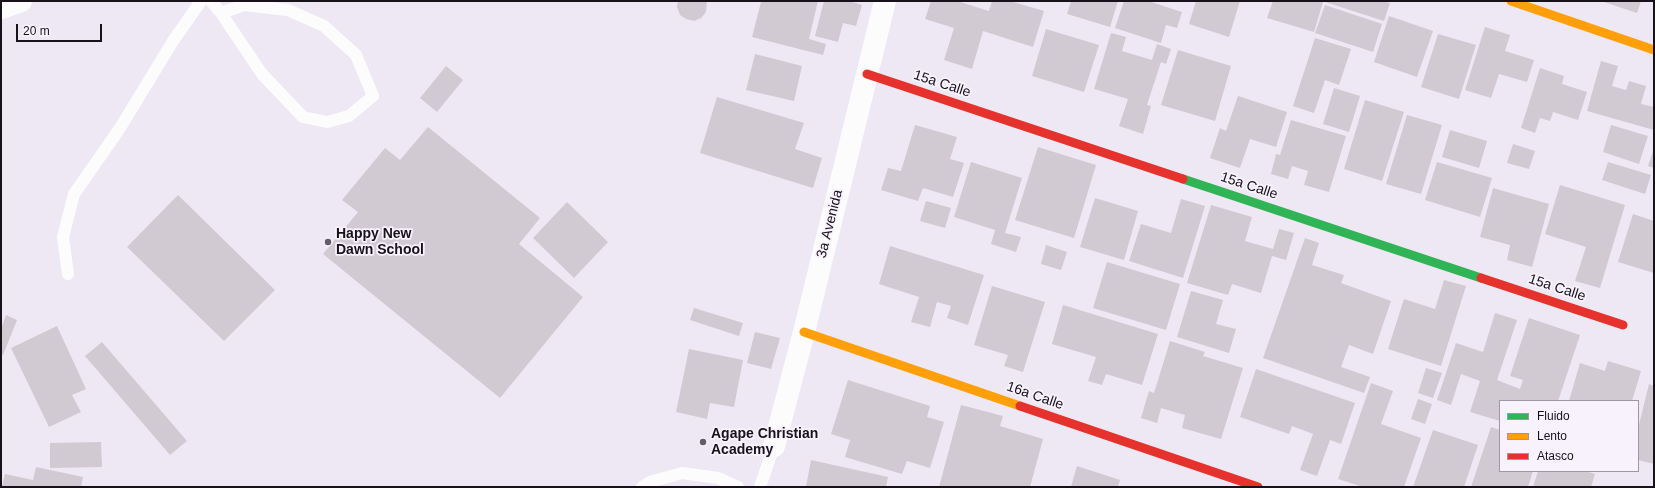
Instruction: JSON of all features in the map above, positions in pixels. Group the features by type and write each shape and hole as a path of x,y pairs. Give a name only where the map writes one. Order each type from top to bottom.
{"street":[{"path":"1,8 21,1"},
{"name":"3a Avenida","path":"774,446 804,332 885,1"},
{"path":"1511,1 1654,50"},
{"name":"15a Calle","path":"867,74 1623,325"},
{"name":"16a Calle","path":"804,332 1258,487"}],"lane":[{"path":"68,274 63,237 74,194 120,128 173,41 201,1"},
{"path":"211,1 221,13 262,74 304,117 327,122 349,116 373,96 356,55 324,26 288,10 244,5 221,13"},
{"path":"760,487 774,446"},
{"path":"642,487 650,482 682,473 718,478 738,487"}],"building":[{"path":"678,1 707,1 706,12 701,18 694,21 686,19 680,15 677,7"},
{"path":"758,1 818,1 809,39 826,44 823,55 752,37 761,2"},
{"path":"824,1 849,1 862,5 856,26 843,23 838,42 815,36"},
{"path":"931,1 957,1 989,11 992,1 1010,1 1044,11 1033,47 983,31 972,69 944,60 954,28 925,19"},
{"path":"1071,1 1118,1 1110,27 1067,14"},
{"path":"1124,1 1148,1 1182,12 1177,28 1166,25 1161,43 1115,28"},
{"path":"1196,1 1240,1 1229,37 1189,24"},
{"path":"1273,1 1323,2 1314,32 1267,18"},
{"path":"1322,1 1382,1 1390,3 1384,21"},
{"path":"1601,1 1641,1 1637,13"},
{"path":"1325,5 1382,24 1373,52 1315,33"},
{"path":"1389,16 1433,31 1417,77 1374,62"},
{"path":"1485,27 1510,35 1505,51 1534,60 1527,82 1499,74 1491,98 1465,90"},
{"path":"1046,29 1099,45 1084,92 1032,76"},
{"path":"1111,33 1126,37 1122,51 1152,60 1157,44 1171,49 1166,64 1161,62 1147,105 1151,106 1143,134 1119,126 1128,99 1094,89"},
{"path":"1438,34 1476,45 1459,99 1421,87"},
{"path":"1315,38 1351,49 1339,85 1325,80 1314,113 1293,106"},
{"path":"1178,50 1231,66 1215,121 1161,105"},
{"path":"755,54 802,66 794,101 746,90"},
{"path":"1601,61 1618,66 1612,86 1626,90 1629,81 1646,86 1641,104 1654,107 1654,130 1587,111"},
{"path":"446,66 463,80 437,112 420,98"},
{"path":"1540,68 1564,76 1562,84 1587,92 1578,120 1553,112 1550,121 1540,118 1535,133 1521,128"},
{"path":"1334,88 1360,96 1349,132 1323,124"},
{"path":"1238,96 1287,112 1276,147 1250,139 1240,168 1210,158 1220,128 1226,131"},
{"path":"717,97 804,123 795,149 822,158 813,188 700,153"},
{"path":"1365,100 1404,112 1382,181 1344,169"},
{"path":"1407,115 1442,125 1421,194 1386,184"},
{"path":"1291,120 1346,136 1329,192 1304,185 1308,171 1292,166 1288,179 1271,174 1276,154 1280,155"},
{"path":"915,125 957,137 950,159 964,163 953,197 923,188 918,201 881,190 888,168 901,171"},
{"path":"1611,125 1648,136 1639,164 1603,152"},
{"path":"428,127 540,218 519,244 583,297 500,398 323,254 358,212 342,200 385,148 400,160"},
{"path":"1450,130 1487,141 1479,168 1442,157"},
{"path":"1513,144 1535,151 1529,169 1507,163"},
{"path":"1038,147 1096,165 1074,238 1015,220"},
{"path":"1654,148 1654,168 1648,166"},
{"path":"971,162 1022,178 1005,233 1021,237 1016,252 991,244 995,230 954,217"},
{"path":"1437,162 1492,178 1480,217 1425,200"},
{"path":"1608,162 1651,175 1645,194 1602,180"},
{"path":"1560,185 1625,205 1600,288 1575,281 1586,247 1545,234"},
{"path":"1493,188 1549,204 1532,267 1507,260 1510,245 1480,237"},
{"path":"178,195 275,290 224,341 127,247"},
{"path":"1095,198 1138,211 1124,260 1080,247"},
{"path":"1181,199 1205,206 1183,278 1129,261 1141,224 1171,233"},
{"path":"926,201 951,208 945,228 920,221"},
{"path":"567,202 608,242 574,278 533,238"},
{"path":"1211,205 1252,217 1245,241 1273,249 1279,229 1294,233 1286,260 1272,256 1261,293 1232,284 1228,295 1187,283"},
{"path":"1633,214 1654,221 1654,273 1618,262"},
{"path":"1305,238 1319,243 1312,265 1344,275 1341,283 1391,301 1373,354 1349,345 1341,367 1370,377 1364,393 1263,358"},
{"path":"1046,245 1067,252 1061,270 1041,264"},
{"path":"890,246 984,275 968,325 947,318 951,306 937,302 930,327 911,322 919,297 879,284"},
{"path":"1107,262 1180,284 1166,330 1093,308"},
{"path":"1444,280 1466,286 1441,366 1388,349 1404,299 1435,309"},
{"path":"992,286 1045,302 1023,372 1004,366 1008,355 974,345"},
{"path":"1191,291 1223,300 1216,324 1236,329 1229,353 1177,337"},
{"path":"1063,305 1158,334 1142,385 1106,374 1102,385 1088,381 1096,357 1052,344"},
{"path":"694,308 743,323 739,336 690,320"},
{"path":"1495,313 1517,320 1497,380 1520,389 1523,380 1510,376 1529,318 1580,335 1558,400 1499,400 1499,421 1470,412 1480,381 1461,374 1451,405 1437,400 1456,343 1483,352"},
{"path":"6,315 17,320 3,355 1,354 1,329"},
{"path":"57,326 86,389 72,395 81,412 49,427 11,348"},
{"path":"755,332 780,338 771,369 747,363"},
{"path":"1170,341 1205,352 1203,356 1243,368 1221,439 1182,428 1185,415 1161,408 1157,423 1141,418 1149,391 1154,393"},
{"path":"102,342 187,441 170,455 85,356"},
{"path":"689,349 743,360 734,407 710,403 707,419 676,412"},
{"path":"1608,361 1641,371 1632,400 1569,400 1580,363 1605,371"},
{"path":"1426,368 1442,373 1433,398 1418,393"},
{"path":"1256,369 1355,403 1341,444 1330,440 1317,476 1300,470 1313,434 1292,426 1289,434 1240,417"},
{"path":"848,380 930,406 927,417 944,422 930,468 907,461 902,474 845,457 850,440 831,434"},
{"path":"1371,383 1393,391 1381,424 1421,438 1404,487 1363,487 1338,479"},
{"path":"1649,384 1654,386 1654,464 1639,460 1639,425"},
{"path":"1418,399 1432,404 1425,424 1411,419"},
{"path":"961,405 1003,416 1000,426 1043,439 1030,487 939,487"},
{"path":"1491,427 1499,430 1499,472 1533,472 1528,487 1471,487"},
{"path":"1433,430 1478,445 1464,487 1413,487"},
{"path":"101,442 102,467 50,468 50,443"},
{"path":"811,460 888,477 886,487 806,487"},
{"path":"1077,466 1120,480 1118,487 1071,487"},
{"path":"36,467 83,477 81,487 2,486 5,474 33,480"},
{"path":"1538,472 1588,472 1595,474 1591,487 1533,487"}],"traffic: fast":[{"path":"1183,179 1481,278"}],"traffic: slow":[{"path":"1511,1 1654,50"},
{"path":"804,332 1020,406"}],"traffic: jam":[{"path":"867,74 1183,179"},
{"path":"1481,278 1623,325"},
{"path":"1020,406 1258,487"}],"place":[{"name":"Happy New Dawn School","path":"328,242"},
{"name":"Agape Christian Academy","path":"703,442"}]}
